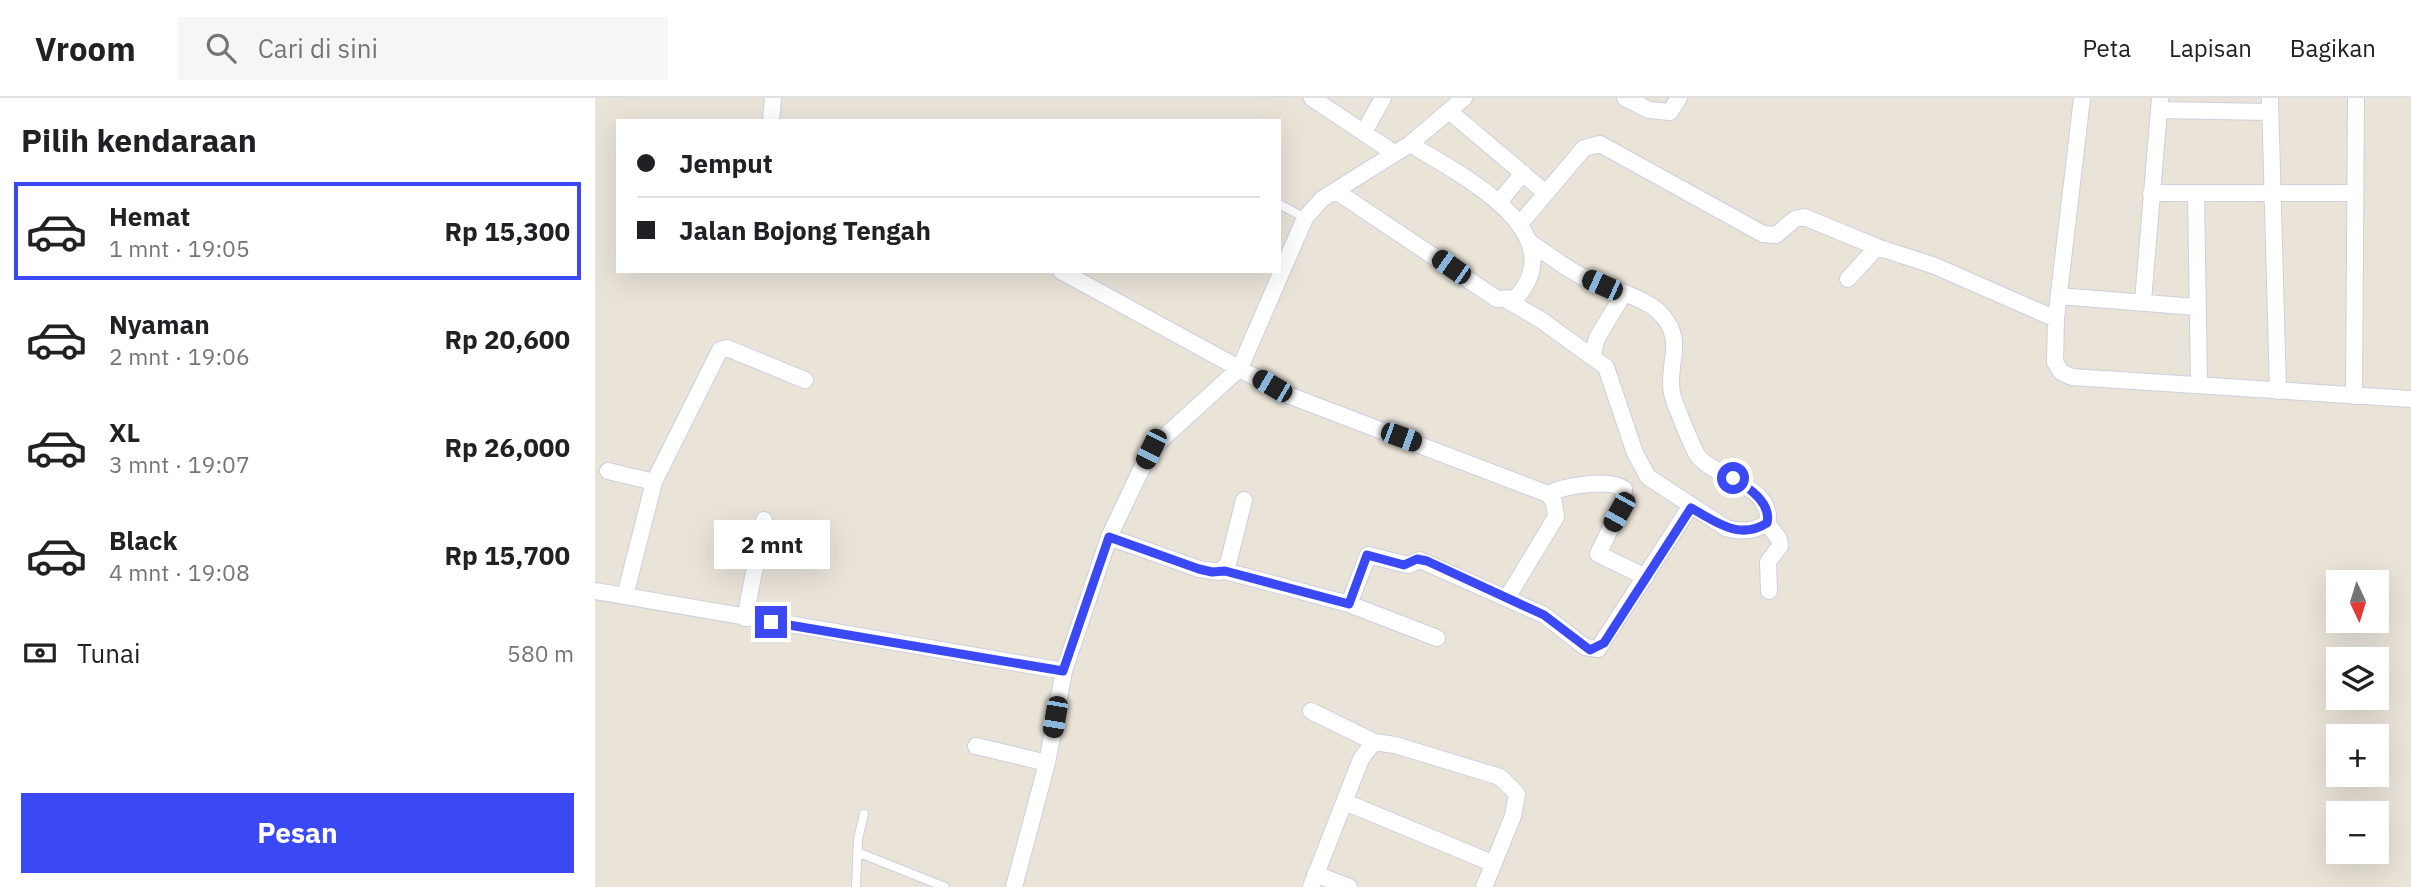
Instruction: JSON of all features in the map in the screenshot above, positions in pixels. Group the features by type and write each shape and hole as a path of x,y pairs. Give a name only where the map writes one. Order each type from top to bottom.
{"street":[{"path":"771,119 773,98"},
{"path":"1312,98 1394,153"},
{"path":"1364,132 1383,98"},
{"path":"1014,887 1047,763 1063,671 1109,537 1151,449 1240,368 1305,218 1322,199 1410,144 1464,98"},
{"path":"1625,98 1663,114 1670,112 1679,98"},
{"path":"2082,98 2056,319 2055,362 2066,375 2411,399"},
{"path":"2354,396 2355,98"},
{"path":"2143,301 2159,104 2270,105 2278,391"},
{"path":"1449,111 1546,192"},
{"path":"1336,191 1497,299 1516,298 1531,277 1533,251 1519,225 1499,202 1410,144"},
{"path":"1519,225 1584,148 1599,144 1763,234 1776,235 1795,219 1804,217 1877,247 1935,265 2056,319"},
{"path":"1499,202 1523,173"},
{"path":"2151,193 2354,193"},
{"path":"2196,194 2199,386"},
{"path":"1530,242 1580,275 1649,304 1660,312 1669,326 1676,350 1672,391 1696,453 1708,466 1748,486 1761,500 1768,517 1767,523 1779,539 1780,546 1768,562 1769,591"},
{"path":"1848,279 1877,247"},
{"path":"1065,273 1287,395 1548,494 1554,502 1556,517 1507,598"},
{"path":"1592,357 1597,338 1623,295"},
{"path":"2059,296 2196,307"},
{"path":"1507,300 1541,320 1605,367 1635,453 1648,477 1691,508 1736,531 1752,530 1767,523"},
{"path":"625,596 654,482 706,373 722,349 727,348 805,380"},
{"path":"608,471 654,482"},
{"path":"1548,494 1568,487 1609,484 1624,489 1619,512 1598,554 1646,577"},
{"path":"1225,571 1240,525 1244,500"},
{"path":"1349,604 1365,556 1371,554 1404,565 1417,559 1427,561 1544,615 1590,650 1604,643 1691,508"},
{"path":"745,618 764,520"},
{"path":"1109,537 1199,569 1225,571 1349,604 1437,638"},
{"path":"595,591 1063,671"},
{"path":"1311,711 1374,742 1500,777 1510,784 1517,794 1513,817 1484,887"},
{"path":"1349,887 1313,881 1361,759 1368,746 1374,742"},
{"path":"976,746 1047,763"},
{"path":"1345,802 1492,863"}],"lane":[{"path":"1281,205 1305,218"},
{"path":"856,887 857,852 863,814"},
{"path":"857,852 945,887"}],"route":[{"path":"771,622 1063,671 1109,537 1199,569 1225,571 1349,604 1365,556 1374,555 1404,565 1417,559 1427,561 1544,615 1585,647 1590,650 1598,649 1691,508 1736,531 1760,528 1767,523 1768,517 1761,500 1748,486 1733,478"}]}
